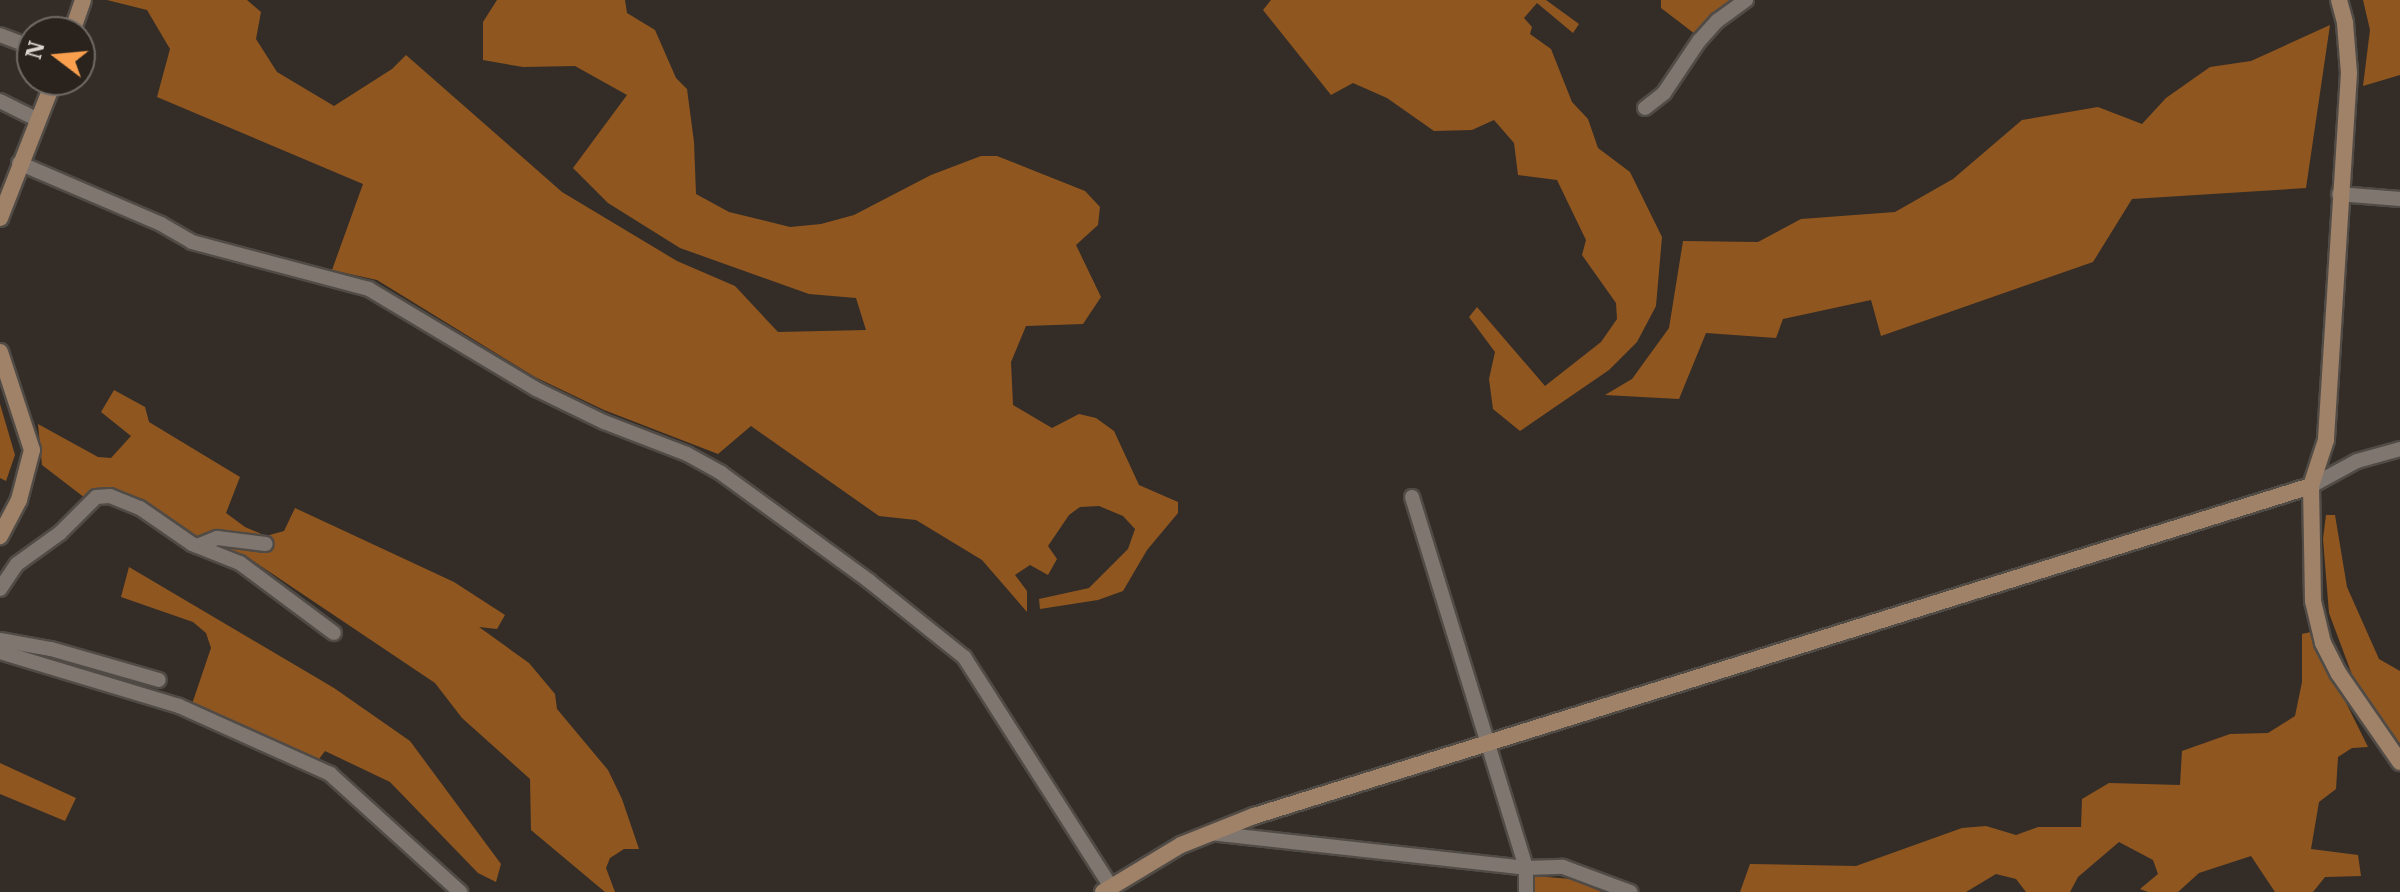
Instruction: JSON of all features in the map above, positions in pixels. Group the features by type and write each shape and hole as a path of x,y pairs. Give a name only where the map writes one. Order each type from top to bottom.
{"street":[{"path":"1645,108 1664,93 1708,31 1746,0"},
{"path":"2339,0 2345,23 2349,73 2339,194 2326,440 2311,486 2313,601 2323,643 2339,674 2400,762"},
{"path":"0,218 48,96"},
{"path":"0,101 38,120"},
{"path":"19,163 161,224 192,242 369,289 536,389 604,422 687,454 721,473 869,581 964,657 1107,889 1181,845 1254,816 2311,486 2357,461 2400,449"},
{"path":"2339,194 2400,199"},
{"path":"0,352 32,450 19,500 0,536"},
{"path":"0,589 17,564 60,533 96,497 110,496 140,508 197,546 240,563 334,633"},
{"path":"1412,497 1526,868 1526,892"},
{"path":"197,546 217,538 266,544"},
{"path":"0,640 51,649 159,680"},
{"path":"0,652 179,706 330,774 460,892"},
{"path":"1210,833 1526,868 1563,867 1630,892"}],"shaded area":[{"path":"107,0 247,0 261,12 256,39 277,72 334,106 392,69 406,55 562,192 677,261 735,286 778,332 866,330 856,298 809,294 680,248 608,203 573,168 627,95 575,66 523,67 483,60 483,22 497,0 625,0 627,13 655,30 676,78 687,89 694,142 696,194 729,212 790,227 821,224 854,215 931,175 981,156 997,156 1085,191 1100,207 1098,225 1076,245 1101,297 1083,324 1026,326 1011,362 1013,405 1052,428 1079,414 1096,418 1114,431 1139,485 1178,502 1178,513 1147,550 1123,591 1098,600 1040,609 1039,599 1089,588 1128,549 1135,529 1123,516 1099,506 1080,507 1069,515 1048,546 1057,559 1048,575 1030,565 1015,575 1027,591 1027,612 982,560 916,520 879,516 751,426 718,454 604,410 535,377 377,280 332,270 363,184 157,97 170,49 147,10"},
{"path":"1271,0 1546,0 1579,24 1573,33 1537,3 1524,18 1532,27 1530,34 1551,49 1572,102 1588,119 1598,148 1630,172 1662,237 1656,306 1637,342 1609,370 1520,431 1493,409 1489,379 1495,352 1469,317 1477,307 1545,386 1601,342 1617,319 1616,303 1582,255 1586,240 1557,180 1518,175 1514,143 1494,120 1472,130 1434,131 1387,98 1353,83 1331,95 1263,10"},
{"path":"1661,0 1737,0 1695,34 1661,8"},
{"path":"2363,0 2400,0 2400,75 2363,86 2370,30"},
{"path":"2330,25 2306,188 2132,199 2093,262 1881,336 1871,300 1783,319 1776,338 1706,333 1679,399 1605,395 1632,379 1669,328 1683,241 1758,242 1801,219 1895,212 1953,179 2022,120 2098,107 2142,124 2166,98 2210,67 2251,61"},
{"path":"114,390 145,407 149,422 240,477 226,513 245,527 266,536 284,531 295,508 454,582 505,615 497,629 479,627 529,663 555,694 557,709 608,770 622,799 639,849 624,849 610,858 606,868 615,892 605,892 531,830 530,779 462,718 435,683 246,556 195,537 143,499 108,488 85,498 42,465 38,424 98,457 111,458 131,436 101,412"},
{"path":"0,404 15,455 6,481 0,478"},
{"path":"2326,515 2335,515 2347,587 2379,659 2400,671 2400,744 2354,680 2329,613 2323,539"},
{"path":"129,567 334,688 410,741 501,864 496,882 478,873 390,782 325,751 319,759 192,704 211,648 206,633 193,622 121,597"},
{"path":"2311,632 2368,747 2352,748 2338,757 2336,789 2319,802 2311,849 2358,855 2361,876 2325,877 2313,892 2275,892 2251,856 2199,873 2178,892 2148,892 2140,889 2158,874 2153,860 2119,842 2078,877 2070,892 2026,892 2016,879 1996,874 1966,892 1740,892 1750,864 1856,866 1962,828 1986,826 2016,835 2038,827 2081,827 2082,799 2109,783 2180,785 2182,751 2230,734 2268,733 2295,716 2302,682 2302,634"},
{"path":"0,763 76,798 65,821 0,794"},
{"path":"1535,876 1571,879 1602,892 1534,892"}]}
